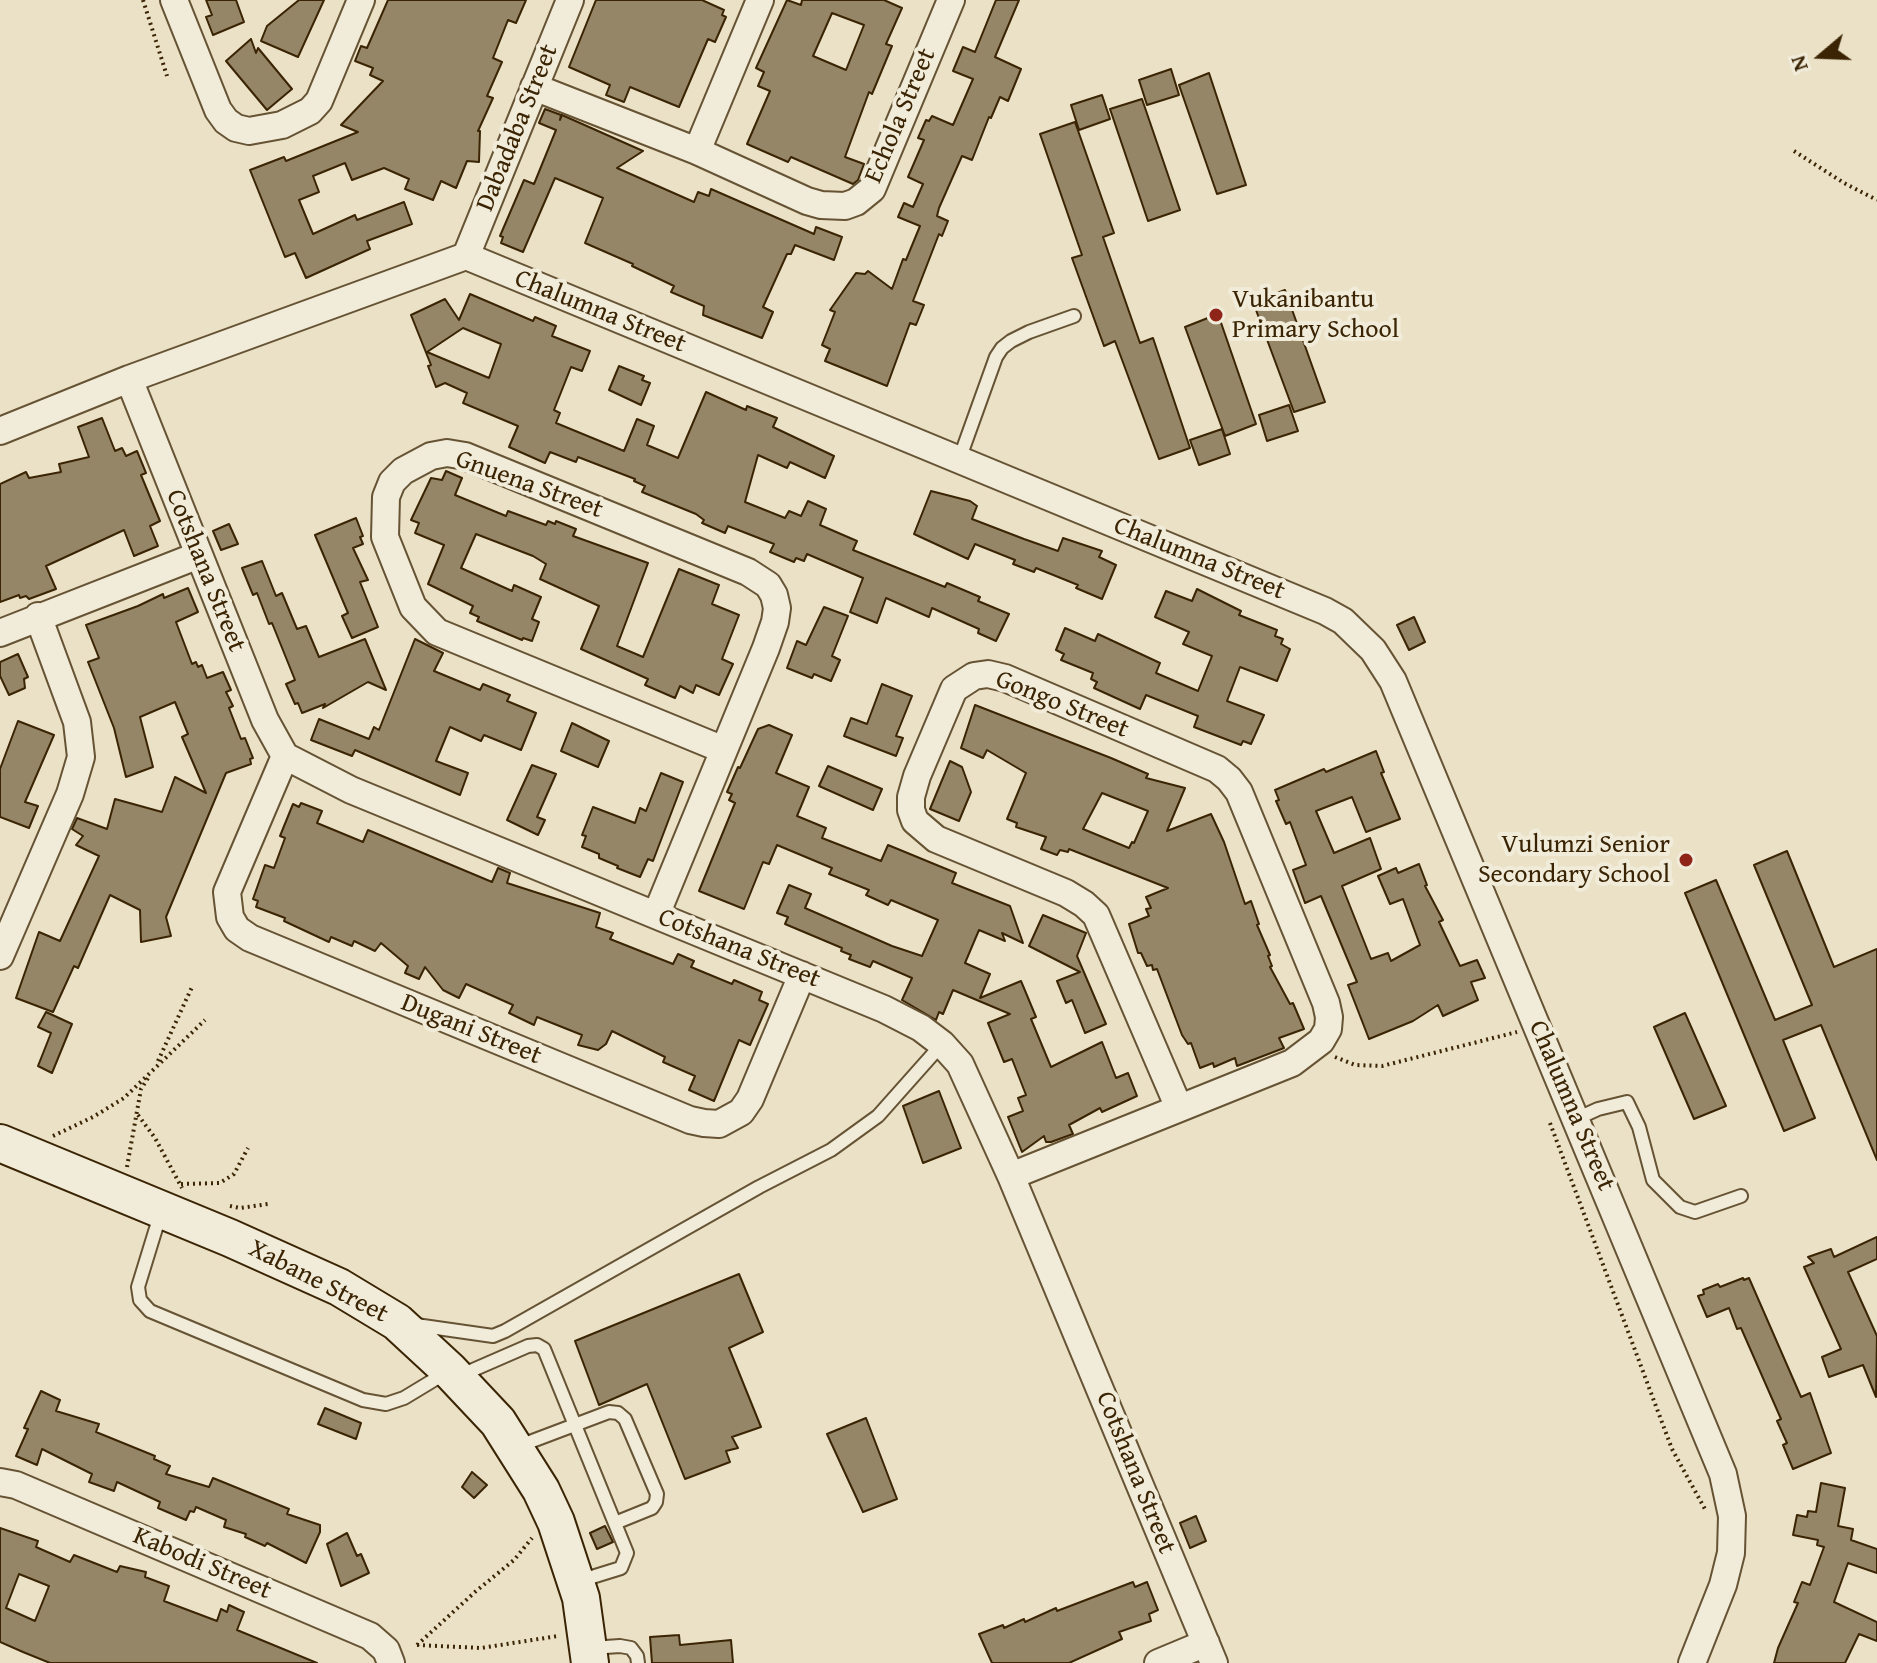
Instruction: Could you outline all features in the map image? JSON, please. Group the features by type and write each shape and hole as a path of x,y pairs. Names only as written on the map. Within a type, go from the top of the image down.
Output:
{"street":[{"path":"174,0 218,110 236,128 249,131 282,125 310,111 319,101 361,0"},
{"name":"Dabadaba Street","path":"466,256 570,0"},
{"path":"697,151 760,0"},
{"name":"Echola Street","path":"534,87 697,151 821,205 845,206 856,202 872,189 951,0"},
{"path":"0,431 129,379 466,256"},
{"name":"Chalumna Street","path":"466,256 1325,611 1343,621 1373,650 1393,681 1716,1455 1729,1498 1733,1534 1728,1568 1692,1663"},
{"name":"Cotshana Street","path":"129,379 265,720 285,756 351,790 884,1009 921,1028 942,1044 960,1064 1011,1176 1210,1653"},
{"name":"Gnuena Street","path":"656,915 724,750 775,622 777,608 768,585 748,572 465,456 447,453 431,456 403,471 392,482 386,497 385,537 413,607 437,632 724,750"},
{"path":"0,633 199,555"},
{"path":"0,956 70,794 81,757 77,722 38,616"},
{"name":"Gongo Street","path":"1179,1108 1096,915 1066,893 936,839 915,821 911,797 917,776 954,689 965,680 988,674 1005,678 1217,769 1229,779 1239,792 1326,1003 1328,1029 1315,1046"},
{"name":"Dugani Street","path":"285,756 227,892 230,917 237,929 250,938 690,1120 704,1123 719,1124 732,1119 750,1099 802,975"},
{"path":"1011,1176 1292,1063 1315,1046"},
{"name":"Xabane Street","path":"9,1147 121,1193 171,1197 205,1207 397,1322 453,1374 498,1422 516,1447 552,1513 576,1582 589,1648"},
{"name":"Kabodi Street","path":"0,1482 16,1485 370,1636 386,1650 391,1663"},
{"path":"1158,1663 1210,1653"}],"lane":[{"path":"959,460 996,357 1011,341 1074,316"},
{"path":"397,1322 478,1335 493,1336 505,1331 759,1187 831,1150 878,1116 942,1044"},
{"path":"1572,1109 1598,1109 1627,1102 1639,1127 1653,1180 1680,1207 1695,1212 1741,1196"},
{"path":"171,1197 138,1287 140,1300 150,1311 363,1400 386,1404 453,1374 528,1346 537,1345 544,1349 627,1553 621,1568 576,1582"},
{"path":"516,1447 609,1412 618,1413 625,1419 657,1494 652,1508 615,1523"},
{"path":"589,1648 631,1648 638,1663"}],"path":[{"path":"143,0 167,76"},
{"path":"1794,151 1877,200"},
{"path":"121,1193 141,1089 155,1067 192,987"},
{"path":"9,1147 93,1117 124,1098 205,1020"},
{"path":"1315,1046 1355,1065 1382,1066 1538,1027"},
{"path":"1572,1109 1552,1106 1549,1120 1551,1130 1672,1449 1709,1515"},
{"path":"138,1115 155,1138 171,1197"},
{"path":"171,1197 220,1183 234,1174 248,1148"},
{"path":"171,1197 205,1207 240,1208 268,1204"},
{"path":"171,1197 205,1207"},
{"path":"552,1513 514,1560 417,1645 589,1648"}],"building":[{"path":"206,0 236,0 244,22 213,35 206,17 212,15"},
{"path":"299,0 324,0 298,57 261,41 267,26"},
{"path":"388,0 526,0 516,23 508,20 493,58 502,62 487,96 493,98 478,131 479,162 467,161 456,188 441,181 433,200 405,189 409,179 384,168 352,180 345,163 313,176 319,192 299,200 313,234 355,215 357,220 404,202 412,224 367,241 370,249 306,278 295,253 285,257 250,170 284,157 286,161 358,132 341,125 383,81 370,75 373,68 355,61 361,46 367,48"},
{"path":"596,0 702,0 724,10 722,15 726,17 715,42 708,39 679,107 630,87 624,102 606,95 610,85 569,67"},
{"path":"787,0 801,5 802,0 884,0 902,8 886,44 892,46 872,94 869,92 845,157 864,164 858,180 853,184 791,157 788,162 747,144 770,91 758,86 764,72 756,68","holes":["832,13 864,25 846,70 813,56"]},
{"path":"996,0 1019,0 995,57 1021,69 1008,101 1000,97 989,117 972,160 962,156 939,208 937,216 948,221 942,236 939,234 913,301 924,305 916,325 910,323 887,386 825,361 830,349 822,345 835,312 830,310 856,273 865,274 868,271 892,289 920,226 898,217 904,203 913,207 923,184 908,177 924,140 918,138 926,120 929,121 932,116 953,125 973,79 953,71 963,47 975,52"},
{"path":"251,39 256,53 258,48 292,89 267,110 226,61"},
{"path":"1171,69 1179,95 1147,105 1139,80"},
{"path":"1209,73 1246,185 1217,194 1179,85"},
{"path":"1102,95 1110,119 1079,130 1071,105"},
{"path":"1142,99 1180,210 1148,221 1110,109"},
{"path":"545,109 561,115 560,120 562,115 643,151 617,168 694,202 698,192 709,196 711,189 814,234 816,227 842,237 834,260 795,245 791,254 787,254 763,307 773,312 762,338 703,315 704,306 671,292 674,286 585,243 603,198 555,178 523,252 501,243 503,237 500,236 524,180 534,184 556,130 539,123"},
{"path":"1075,122 1114,233 1103,237 1140,343 1153,338 1190,448 1159,459 1115,341 1104,346 1072,258 1082,255 1040,134"},
{"path":"1285,290 1325,402 1294,412 1253,302"},
{"path":"470,294 533,321 535,317 556,326 552,336 590,351 582,371 571,367 554,410 560,413 556,423 624,451 637,419 654,426 647,445 678,458 706,392 746,410 747,406 777,418 773,427 834,456 825,478 790,462 787,468 758,455 745,502 785,518 789,511 801,516 808,501 826,509 820,525 857,541 853,550 945,587 947,583 1009,614 996,641 978,633 979,629 932,608 929,617 886,598 877,623 850,612 863,578 807,554 804,561 796,558 794,562 770,552 774,544 728,526 725,533 702,523 704,520 696,514 642,492 645,486 635,479 578,457 576,462 550,452 545,463 509,447 518,426 463,403 467,393 445,383 436,387 428,366 431,365 411,315 445,299 459,320","holes":["463,328 501,344 489,378 427,352"]},
{"path":"1218,314 1256,424 1225,436 1185,327"},
{"path":"619,366 644,376 642,380 650,383 641,405 609,390"},
{"path":"1289,405 1298,431 1267,441 1259,415"},
{"path":"102,418 115,451 122,448 126,456 137,451 146,473 141,475 160,521 150,526 158,546 134,556 124,530 46,566 56,589 29,599 26,596 20,598 19,595 0,602 0,484 26,472 29,478 61,472 59,464 89,457 78,427"},
{"path":"1222,429 1230,454 1199,465 1190,440"},
{"path":"446,471 462,478 455,495 506,516 508,511 546,525 548,521 555,524 556,521 576,529 573,536 648,563 617,646 643,657 679,569 719,585 712,604 739,615 722,659 733,664 719,695 696,685 693,693 680,686 675,698 645,685 648,679 581,649 599,606 540,579 546,564 533,556 476,534 461,568 512,591 514,585 541,597 532,619 539,622 532,641 522,640 477,621 479,617 470,613 473,606 428,584 444,545 415,533 419,523 411,520 431,478 442,480"},
{"path":"931,491 970,501 977,506 972,519 1058,551 1063,538 1102,551 1099,557 1116,565 1102,599 1076,588 1078,585 1036,568 1034,572 1013,564 1015,560 975,544 968,559 914,534"},
{"path":"356,518 363,544 353,548 368,580 360,582 378,627 352,638 342,616 348,613 315,535"},
{"path":"229,524 238,544 221,550 213,531"},
{"path":"262,561 276,596 282,593 297,629 306,626 319,657 365,639 386,690 368,682 323,708 325,704 302,713 286,684 295,680 272,623 269,624 257,593 253,595 242,568"},
{"path":"188,588 198,612 176,622 192,664 202,665 207,678 223,672 231,690 226,692 233,706 229,708 241,739 245,738 253,758 250,759 251,764 226,773 166,917 171,936 141,942 140,910 110,895 78,968 74,966 53,1012 16,998 39,932 60,941 99,856 76,845 83,836 72,829 77,818 107,829 115,799 162,812 175,777 206,793 182,737 188,734 175,702 140,717 153,767 126,777 114,728 88,662 99,658 86,625 163,594 164,598"},
{"path":"1197,589 1241,611 1239,615 1277,630 1275,636 1283,639 1281,644 1290,649 1277,681 1240,667 1227,701 1264,715 1251,744 1243,741 1241,745 1194,727 1198,716 1146,695 1140,709 1094,688 1097,682 1091,679 1093,673 1061,660 1064,654 1056,650 1065,628 1095,641 1098,634 1160,663 1156,673 1198,691 1212,656 1183,644 1189,632 1155,617 1166,591 1192,601"},
{"path":"824,607 848,616 832,656 840,660 831,681 814,674 812,678 787,668 797,641 806,645"},
{"path":"1414,617 1425,642 1409,650 1397,625"},
{"path":"415,639 443,653 434,671 480,690 483,684 510,695 507,701 536,713 521,750 484,735 481,741 450,727 436,761 468,773 460,795 355,750 352,756 311,740 319,719 369,739 374,727 379,730"},
{"path":"18,654 28,677 24,679 25,688 9,695 0,676 0,662"},
{"path":"882,684 912,696 896,736 903,738 896,756 844,736 851,718 867,724"},
{"path":"975,705 1111,758 1148,774 1146,778 1185,788 1167,831 1211,814 1245,904 1251,901 1270,955 1270,967 1290,1004 1293,1003 1304,1029 1279,1038 1284,1048 1237,1066 1235,1058 1214,1067 1213,1063 1200,1068 1191,1043 1188,1044 1182,1035 1157,969 1147,966 1141,953 1138,953 1129,924 1149,916 1146,909 1151,908 1146,897 1168,888 1069,849 1068,852 1060,850 1057,855 1041,849 1046,837 1016,827 1017,823 1007,819 1026,773 987,750 983,758 961,748","holes":["1102,793 1148,811 1129,848 1083,829"]},
{"path":"18,721 54,735 25,802 38,806 29,828 0,817 0,769"},
{"path":"572,723 609,741 598,767 561,751"},
{"path":"769,725 792,735 776,773 809,787 797,816 826,828 822,838 881,861 888,845 956,873 952,883 1010,906 1023,943 1002,933 1005,941 979,930 965,963 990,974 980,998 1021,981 1036,1017 1031,1019 1051,1067 1102,1042 1116,1078 1128,1073 1137,1096 1102,1112 1100,1108 1069,1125 1073,1134 1051,1142 1046,1142 1044,1136 1022,1152 1008,1117 1023,1111 1018,1098 1026,1095 1012,1059 1004,1062 988,1023 1010,1014 953,990 943,1014 939,1012 936,1020 902,1000 912,978 873,961 870,967 849,959 851,955 841,951 842,948 785,924 788,917 777,913 789,885 811,894 805,908 922,956 938,920 891,900 888,905 866,895 869,890 829,874 832,868 777,845 769,864 763,862 744,909 699,891 735,803 729,800 732,794 727,792 758,729"},
{"path":"1376,751 1384,772 1381,773 1400,819 1366,832 1352,797 1316,811 1334,853 1370,838 1381,869 1342,886 1371,959 1388,953 1391,961 1420,945 1403,899 1390,904 1378,876 1396,868 1398,873 1419,864 1425,886 1443,920 1439,922 1460,966 1477,960 1485,978 1471,982 1478,1000 1443,1016 1438,1005 1413,1021 1369,1039 1348,985 1357,982 1321,896 1305,903 1293,870 1306,865 1290,822 1286,824 1276,801 1279,800 1275,790"},
{"path":"950,761 962,767 971,792 959,821 930,809"},
{"path":"532,765 556,774 537,817 545,820 538,835 507,820"},
{"path":"828,766 882,789 873,810 819,786"},
{"path":"661,773 683,782 653,861 648,859 640,877 617,868 599,858 599,854 582,847 586,836 582,835 593,807 635,823 640,808 646,811"},
{"path":"301,803 322,811 317,823 363,842 368,830 492,882 498,868 510,873 507,883 600,913 596,927 613,933 610,939 673,964 678,954 694,961 691,967 732,984 734,980 762,992 759,1000 768,1004 750,1045 739,1040 714,1101 689,1090 695,1076 663,1062 665,1057 612,1031 606,1044 598,1050 578,1045 582,1035 537,1017 534,1025 509,1013 513,1005 466,984 459,998 443,990 425,967 419,979 405,973 408,966 381,943 375,951 354,941 352,946 331,937 329,942 284,921 285,918 256,907 258,901 253,899 265,865 274,868 285,838 280,836 293,804 299,807"},
{"path":"1787,851 1834,967 1877,949 1877,1160 1821,1025 1783,1040 1815,1118 1784,1131 1685,893 1716,880 1775,1020 1812,1005 1754,865"},
{"path":"1043,915 1086,933 1077,956 1106,1024 1085,1033 1072,1000 1066,1003 1057,981 1080,972 1029,946"},
{"path":"46,1012 72,1024 52,1073 38,1066 51,1033 38,1027"},
{"path":"1685,1013 1726,1106 1694,1119 1654,1027"},
{"path":"939,1091 961,1148 923,1163 903,1106"},
{"path":"1877,1237 1877,1259 1848,1272 1877,1336 1876,1397 1863,1365 1829,1377 1822,1357 1841,1349 1804,1267 1814,1263 1808,1257 1831,1249 1834,1257"},
{"path":"739,1274 763,1332 729,1348 761,1427 732,1437 738,1448 726,1451 730,1462 685,1479 647,1384 599,1405 575,1341"},
{"path":"1749,1278 1801,1397 1810,1393 1831,1453 1793,1469 1783,1445 1787,1443 1777,1421 1781,1419 1741,1328 1737,1329 1729,1308 1707,1317 1698,1296 1704,1294 1703,1290 1718,1284 1720,1287"},
{"path":"41,1391 60,1400 56,1411 99,1424 96,1432 155,1456 154,1459 170,1466 166,1474 209,1487 213,1478 289,1509 287,1514 320,1525 320,1532 306,1563 267,1543 265,1546 245,1537 246,1534 224,1527 226,1520 196,1507 186,1520 158,1508 160,1502 117,1482 114,1491 89,1482 92,1474 42,1449 37,1465 16,1456 28,1429 24,1428"},
{"path":"325,1408 361,1423 356,1439 318,1424"},
{"path":"866,1418 897,1499 863,1512 827,1434"},
{"path":"472,1472 487,1485 474,1498 462,1487"},
{"path":"1821,1483 1845,1488 1838,1526 1853,1529 1851,1540 1877,1549 1877,1573 1848,1563 1834,1602 1877,1622 1877,1641 1859,1634 1845,1663 1774,1663 1798,1603 1794,1602 1802,1582 1810,1585 1824,1547 1817,1545 1818,1540 1793,1535 1797,1515 1807,1517 1808,1511 1816,1512"},
{"path":"1196,1516 1206,1541 1190,1548 1180,1523"},
{"path":"605,1526 613,1542 597,1549 590,1533"},
{"path":"0,1528 38,1541 36,1547 70,1562 74,1555 117,1572 120,1566 146,1572 145,1577 169,1586 164,1601 217,1621 221,1609 227,1612 229,1605 244,1612 237,1630 317,1663 50,1663 0,1642","holes":["19,1574 49,1586 35,1621 6,1608"]},
{"path":"347,1533 369,1573 341,1586 327,1544"},
{"path":"1133,1582 1135,1587 1147,1582 1158,1610 1149,1614 1151,1621 1119,1632 1122,1639 1069,1663 992,1663 979,1634 1024,1619 1025,1622"},
{"path":"679,1635 680,1645 731,1640 733,1663 652,1663 650,1637"}],"place":[{"name":"Vukanibantu Primary School","path":"1216,315"},
{"name":"Vulumzi Senior Secondary School","path":"1686,860"}]}
